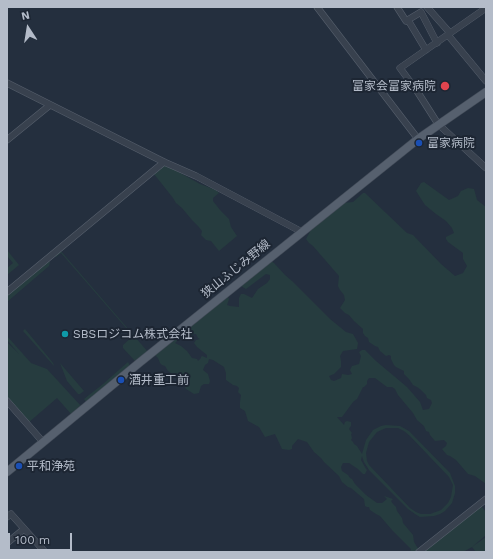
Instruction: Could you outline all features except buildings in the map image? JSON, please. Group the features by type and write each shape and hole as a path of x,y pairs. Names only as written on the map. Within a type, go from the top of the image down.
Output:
{"main road":[{"name":"狭山ふじみ野線","path":"7,472 139,362 418,139 486,92"}],"street":[{"path":"317,7 418,139"},
{"path":"397,7 406,21 408,20 426,50"},
{"path":"408,20 427,7 486,81"},
{"path":"486,8 400,68 438,124 486,168"},
{"path":"421,12 437,43"},
{"path":"7,83 164,162 196,176 302,232"},
{"path":"7,140 50,105"},
{"path":"7,292 164,162"},
{"path":"7,401 43,442"},
{"path":"419,552 486,499"},
{"path":"7,517 11,514 45,552"},
{"path":"7,543 24,528"}],"green space":[{"path":"164,164 200,184 216,190 219,193 213,198 213,201 229,219 231,227 237,236 219,251 211,241 206,240 201,235 202,231 176,203 154,174"},
{"path":"424,182 449,200 458,196 461,191 468,188 474,189 477,200 486,207 486,484 475,476 468,474 456,460 447,455 442,449 447,443 444,440 435,441 429,432 426,431 424,426 417,420 395,389 392,387 387,387 375,378 369,378 367,384 363,387 357,399 342,417 337,417 344,425 347,421 351,422 349,429 352,433 351,440 362,454 366,440 373,430 386,425 400,426 409,431 450,473 455,486 455,493 452,503 440,514 420,517 408,509 369,470 362,456 361,460 367,470 365,474 349,463 343,463 341,467 342,471 352,479 366,495 377,503 382,503 387,499 384,496 393,499 391,501 402,518 403,523 413,535 414,542 420,552 410,552 411,549 380,516 370,510 369,507 365,506 364,499 342,482 339,476 314,452 307,442 298,439 292,446 292,449 282,449 275,434 265,437 259,427 248,421 245,411 240,408 241,395 238,392 239,388 226,380 224,367 209,359 203,370 208,374 210,381 209,384 204,384 201,386 199,393 194,394 186,389 165,366 160,363 155,355 178,333 177,341 175,343 187,351 192,358 197,359 198,361 202,356 207,358 207,355 194,343 196,340 200,339 196,334 190,337 185,333 186,330 227,295 229,299 227,305 230,306 239,307 239,298 241,294 252,298 258,289 267,283 270,279 270,275 266,274 246,289 241,286 241,284 271,261 330,319 346,332 353,334 358,343 357,349 343,351 340,356 341,367 334,374 329,376 331,380 334,381 341,378 342,374 352,374 350,370 352,366 359,364 361,356 359,352 365,350 407,387 420,402 423,410 429,409 432,403 431,400 427,398 421,390 413,385 404,374 404,371 394,365 391,356 386,356 378,347 369,342 368,338 363,333 363,329 340,308 345,300 344,295 338,286 339,276 306,239 313,226 343,203 353,202 365,193 407,233 413,235 455,276 463,273 467,266 463,259 463,253 446,239 446,237 454,233 452,228 446,221 425,205 416,191 421,183","holes":["386,428 398,428 410,436 449,477 453,485 451,497 448,503 441,510 430,514 421,514 416,512 410,508 369,465 366,453 369,442 377,432"]},
{"path":"7,250 19,265 7,275 7,268 13,263 7,256"},
{"path":"60,250 148,352 135,361 123,348 123,345 133,336 61,253 56,257 54,256"},
{"path":"48,259 50,262 49,266 7,302 7,295"},
{"path":"25,329 53,363 54,366 23,331"},
{"path":"7,336 31,363 47,369 81,407 72,415 57,398 28,423 7,399 7,344 8,343 19,354 7,340"},
{"path":"128,362 130,366 87,403 84,399"},
{"path":"60,363 84,391 80,394 78,394 67,381"},
{"path":"481,506 486,512 486,535 472,547 463,552 421,552"},
{"path":"486,537 486,552 476,552 472,547"}],"place":[{"name":"富家会富家病院","path":"445,86"},
{"name":"富家病院","path":"419,143"},
{"name":"SBSロジコム株式会社","path":"65,334"},
{"name":"酒井重工前","path":"121,380"},
{"name":"平和浄苑","path":"19,466"}]}
